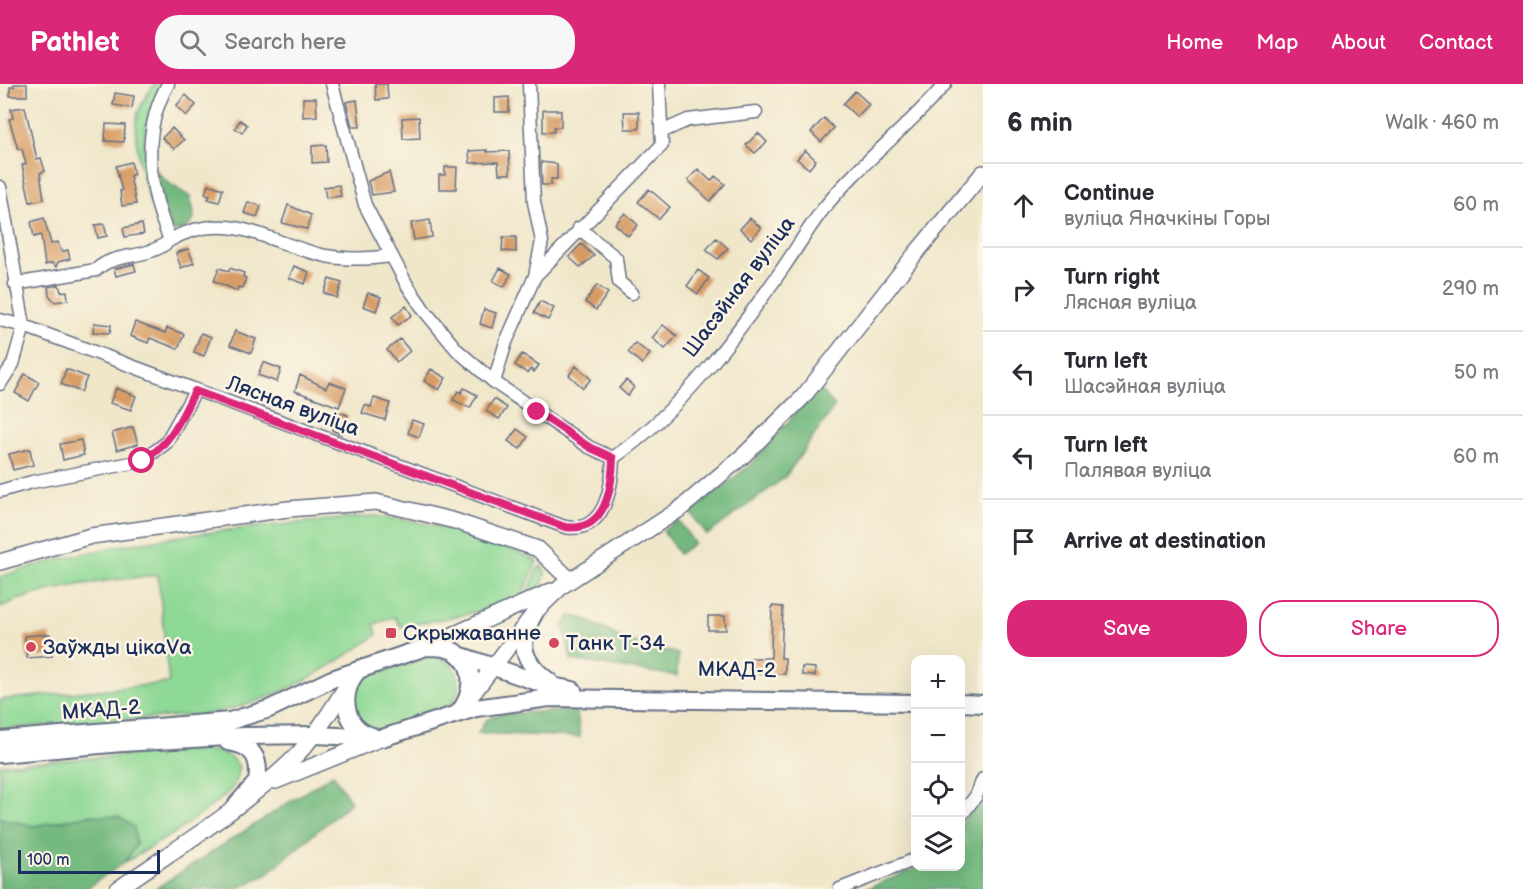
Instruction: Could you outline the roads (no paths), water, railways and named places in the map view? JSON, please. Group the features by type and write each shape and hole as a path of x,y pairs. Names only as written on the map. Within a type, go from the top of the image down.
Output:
{"highway":[{"path":"535,612 524,634 527,659 536,672 558,688"},
{"path":"201,732 269,709 426,647"},
{"name":"МКАД-2","path":"426,647 439,647 558,688 911,695"},
{"path":"459,655 470,676 463,707"},
{"path":"356,674 346,694 347,710 367,734 382,738"},
{"path":"965,695 983,696"},
{"path":"0,754 201,732 382,738 463,707 549,698 911,703"},
{"path":"965,704 983,704"},
{"path":"201,732 238,743 253,751 258,763 257,782 237,804"},
{"name":"МКАД-2","path":"0,740 201,732"}],"main road":[{"path":"426,647 566,583 680,509 744,455 803,397 916,253 983,173"},
{"path":"0,561 91,536 288,509 376,502 454,521 538,549 549,558 566,583"},
{"path":"547,593 554,579 549,558"},
{"path":"463,707 535,612 566,583"},
{"path":"118,889 257,790 289,763 315,735 356,674"},
{"path":"257,790 382,738"}],"street":[{"path":"168,84 154,112 149,145 158,204 170,240"},
{"path":"332,84 365,205 407,285 440,332 471,364 494,382 589,447 613,458"},
{"path":"494,382 506,342 535,276 542,241 534,202 529,84"},
{"path":"535,276 579,228 662,145 658,84"},
{"name":"Шасэйная вуліца","path":"613,458 656,423 687,391 746,318 806,233 850,178 927,105 945,84"},
{"path":"661,132 688,120 756,112"},
{"path":"0,187 24,326 13,364 0,384"},
{"path":"15,284 96,270 103,263 158,251 182,233 217,224 332,257 357,259 392,256"},
{"path":"579,228 615,258 620,282 632,293"},
{"name":"Лясная вуліца","path":"0,320 24,326 565,527 578,528 590,524 606,502 610,489 613,458"},
{"path":"0,491 32,482 142,461 160,449 171,436 195,391"},
{"path":"965,810 976,796 983,779"},
{"path":"840,889 911,861"}],"place":[{"name":"Скрыжаванне","path":"391,633"},
{"name":"Танк Т-34","path":"554,643"},
{"name":"Заўжды цікаVа","path":"31,647"}]}
